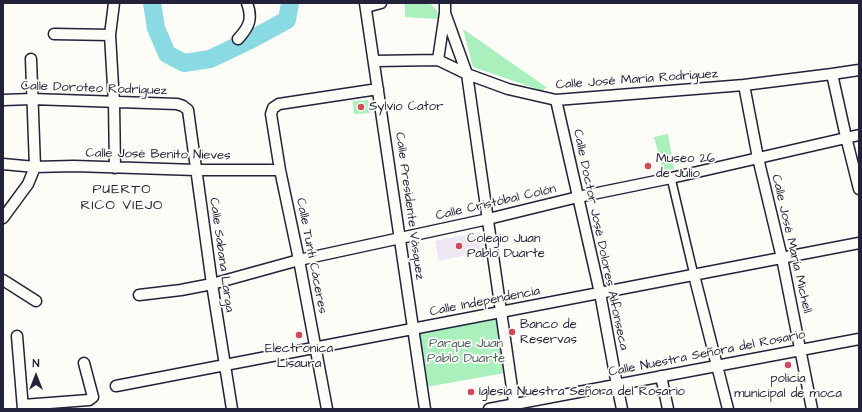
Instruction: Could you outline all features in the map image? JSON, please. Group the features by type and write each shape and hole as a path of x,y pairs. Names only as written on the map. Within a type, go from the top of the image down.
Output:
{"street":[{"path":"114,3 110,34 114,103 115,168"},
{"path":"238,39 246,30 249,21 250,11 247,3"},
{"path":"366,5 381,3"},
{"name":"Calle Presidente Vásquez","path":"366,5 425,409"},
{"path":"438,60 445,8"},
{"path":"445,8 467,74 515,407"},
{"path":"54,34 110,34"},
{"path":"3,218 28,184 35,167 31,59"},
{"name":"Calle José María Rodríguez","path":"374,61 438,60 467,74 508,89 556,100 744,85 859,70"},
{"path":"832,74 859,189"},
{"name":"Calle José María Michell","path":"744,85 758,158 782,258 812,409"},
{"name":"Calle Tunti Cáceres","path":"327,409 299,260 280,170 271,114 273,108 279,104 378,89"},
{"name":"Calle Doroteo Rodríguez","path":"3,100 32,99 177,104 183,106"},
{"name":"Calle Doctor José Dolores Alfonseca","path":"556,100 600,292 622,409"},
{"name":"Calle Sabana Larga","path":"183,106 188,110 212,284 232,409"},
{"name":"Calle Cristóbal Colón","path":"139,295 181,290 212,284 299,260 859,135"},
{"name":"Calle José Benito Nieves","path":"3,164 35,167 74,166 196,170 280,170"},
{"path":"670,178 728,409"},
{"name":"Calle Independencia","path":"116,386 859,243"},
{"path":"3,280 36,301"},
{"path":"17,336 23,407 92,399 93,397 84,364"},
{"name":"Calle Nuestra Señora del Rosario","path":"489,409 515,407 661,376 859,339"},
{"path":"661,376 668,409"}],"shaded area":[{"name":"Colegio Juan Pablo Duarte","path":"480,232 484,251 439,261 435,241"}],"green space":[{"path":"405,3 429,3 440,15 440,19 405,17"},
{"path":"463,29 546,87 543,91 473,67"},
{"name":"Sylvio Cator","path":"368,100 370,113 354,114 353,101"},
{"path":"668,134 674,169 663,172 654,137"},
{"name":"Parque Juan Pablo Duarte","path":"496,317 505,373 426,387 417,332"}],"waterway":[{"path":"152,3 156,28 167,54 184,63 210,59 287,20 290,3"}],"place":[{"name":"Sylvio Cator","path":"361,107"},
{"name":"Museo 26 de Julio","path":"648,166"},
{"name":"Colegio Juan Pablo Duarte","path":"459,246"},
{"name":"Banco de Reservas","path":"512,332"},
{"name":"Electronica Lisaura","path":"299,335"},
{"name":"policía municipal de moca","path":"788,365"},
{"name":"Iglesia Nuestra Señora del Rosario","path":"471,392"}],"district":[{"name":"PUERTO RICO VIEJO","path":"122,198"}]}
